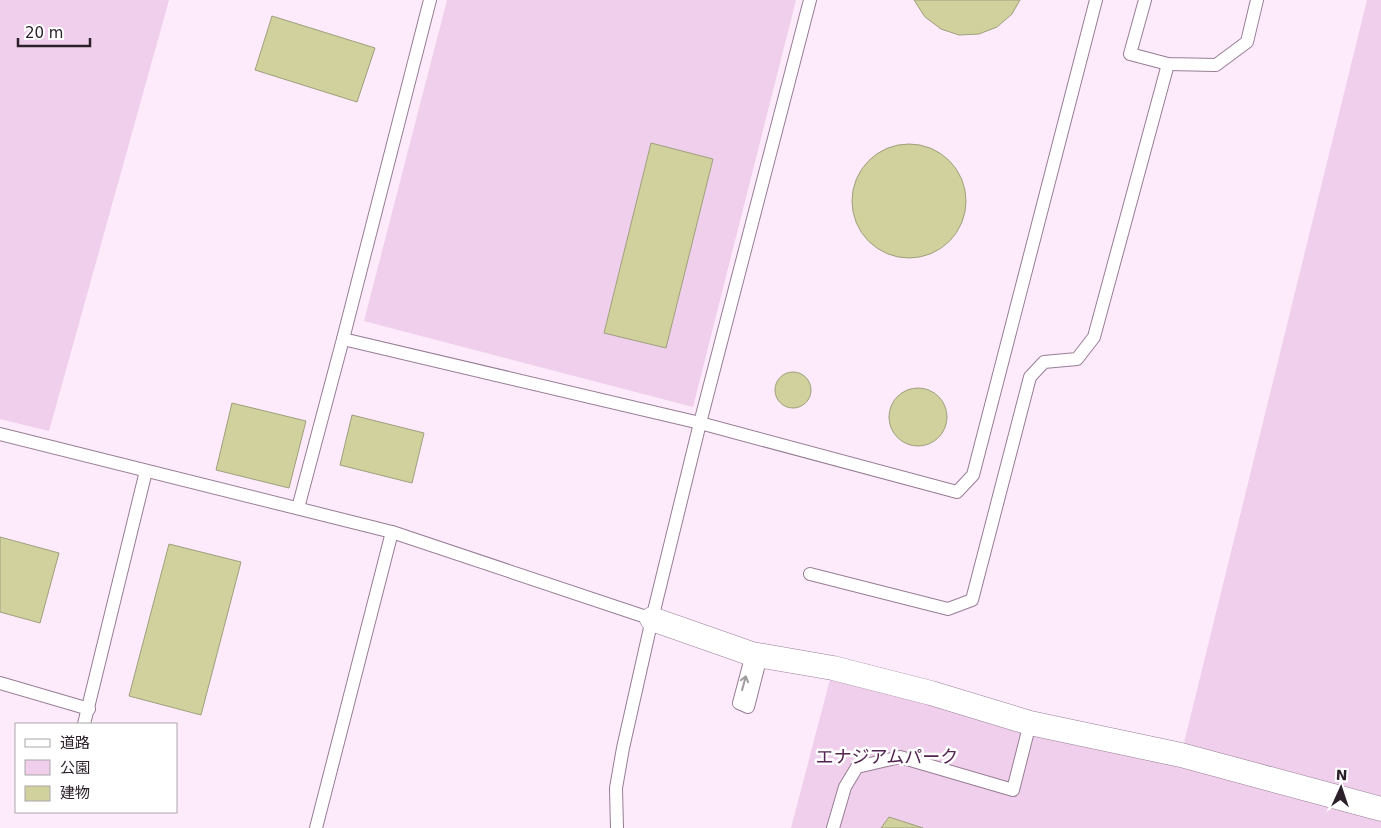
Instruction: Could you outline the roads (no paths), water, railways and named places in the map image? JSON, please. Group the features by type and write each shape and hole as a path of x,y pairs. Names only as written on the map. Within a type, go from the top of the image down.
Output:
{"street":[{"path":"652,618 757,655 833,668 931,692 1030,723 1181,755 1381,810"}],"lane":[{"path":"298,508 430,0"},
{"path":"617,828 616,788 652,618 700,423 810,0"},
{"path":"343,339 700,423 957,492 973,475 1096,0"},
{"path":"1145,0 1130,54 1168,64 1216,65 1247,42 1257,0"},
{"path":"810,574 948,609 972,600 1030,377 1044,362 1077,359 1094,337 1168,64"},
{"path":"0,434 392,532 652,618"},
{"path":"84,723 146,471"},
{"path":"316,828 392,532"},
{"path":"0,684 89,708"},
{"path":"833,828 845,787 857,767 900,757 1013,790 1030,723"}],"park label":[{"name":"エナジアムパーク","path":"887,756"}]}
